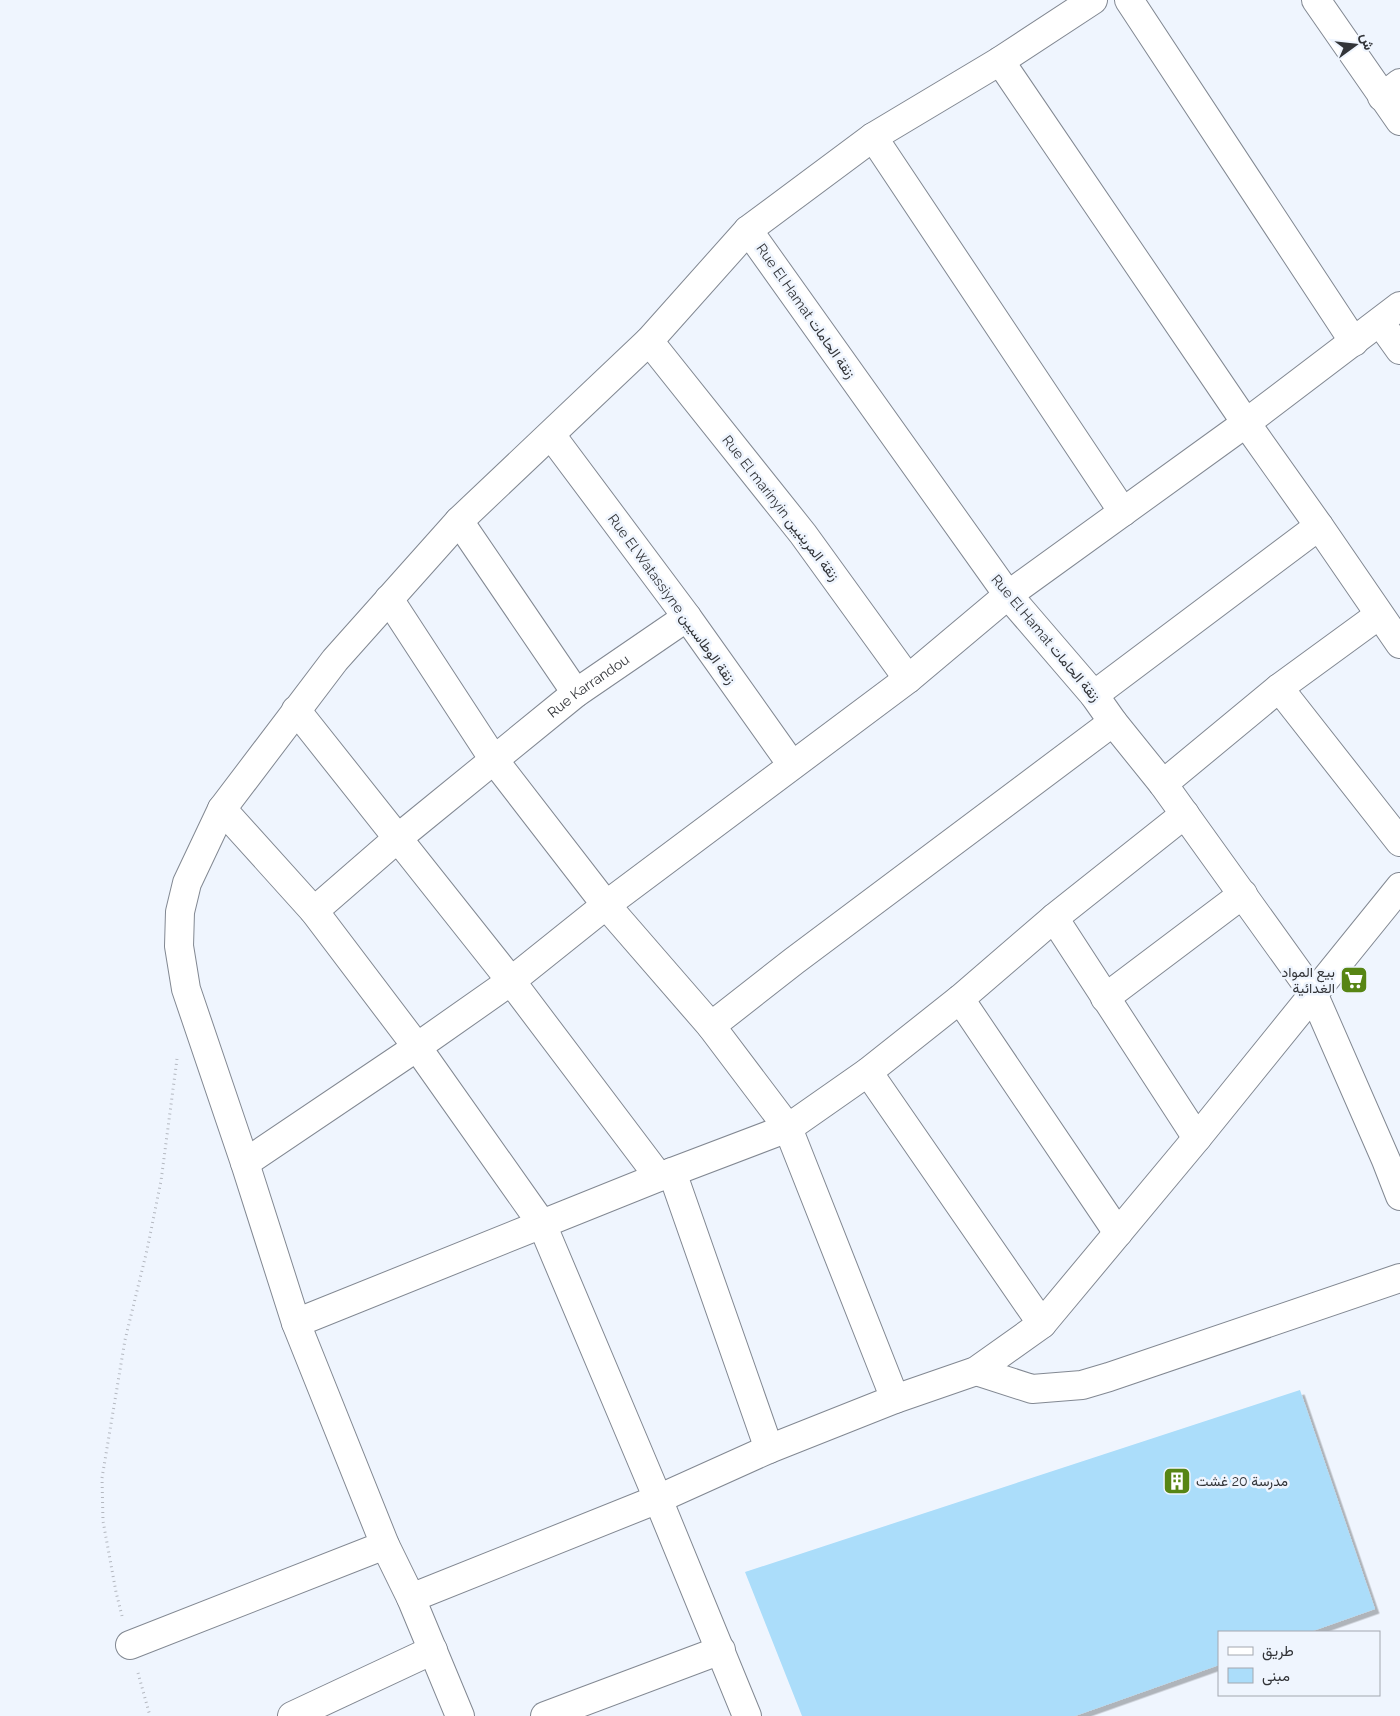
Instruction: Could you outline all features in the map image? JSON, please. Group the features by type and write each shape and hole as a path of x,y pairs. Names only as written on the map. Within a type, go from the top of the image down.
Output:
{"street":[{"path":"460,1716 411,1598 385,1545 296,1323 245,1163 186,989 179,946 180,912 187,883 222,809 335,660 459,522 649,341 748,230 873,137 1000,62 1093,0"},
{"path":"1128,0 1354,342"},
{"path":"1316,0 1391,90 1400,121"},
{"path":"1000,62 1246,423 1400,644"},
{"path":"873,137 1123,512"},
{"name":"Rue El Hamat زنقة الحامات","path":"748,230 1008,595 1094,695 1113,722 1163,784 1313,993 1393,1158 1400,1196"},
{"path":"245,1163 418,1047 511,981 606,905 908,679 1008,595 1246,423 1390,314 1400,350"},
{"name":"Rue El marinyin زنقة المرينيين","path":"649,341 803,534 908,679"},
{"name":"Rue El Watassiyne زنقة الوطاسيين","path":"551,435 687,617 792,764"},
{"path":"459,522 576,693"},
{"path":"1094,695 1319,526"},
{"path":"389,599 494,760 606,905 710,1026 788,1128 895,1399"},
{"path":"1163,784 1279,688 1379,615"},
{"name":"Rue Karrandou","path":"314,911 398,838 576,693 687,617"},
{"path":"1279,688 1400,842"},
{"path":"296,710 665,1175 769,1449"},
{"path":"710,1026 1113,722"},
{"path":"222,809 314,911 418,1047 542,1224 747,1716"},
{"path":"296,1323 665,1175 788,1128 868,1072 960,999 1054,918 1185,814"},
{"path":"411,1598 658,1499 769,1449 895,1399 976,1371 1042,1324 1197,1138 1400,888"},
{"path":"1105,998 1243,894"},
{"path":"1054,918 1197,1138"},
{"path":"960,999 1118,1233"},
{"path":"868,1072 1042,1324"},
{"path":"976,1371 1032,1389 1082,1385 1400,1278"},
{"path":"130,1645 385,1545"},
{"path":"292,1716 433,1650"},
{"path":"545,1716 721,1650"}],"path":[{"path":"150,1716 116,1592 103,1521 102,1478 125,1340 147,1250 161,1181 177,1056"}],"building":[{"name":"مدرسة 20 غشت","path":"1300,1390 1375,1609 1313,1631 1218,1631 1218,1665 1075,1716 802,1716 745,1572"}],"place":[{"name":"بيع المواد الغدائية","path":"1354,980"},
{"name":"مدرسة 20 غشت","path":"1177,1481"}]}
